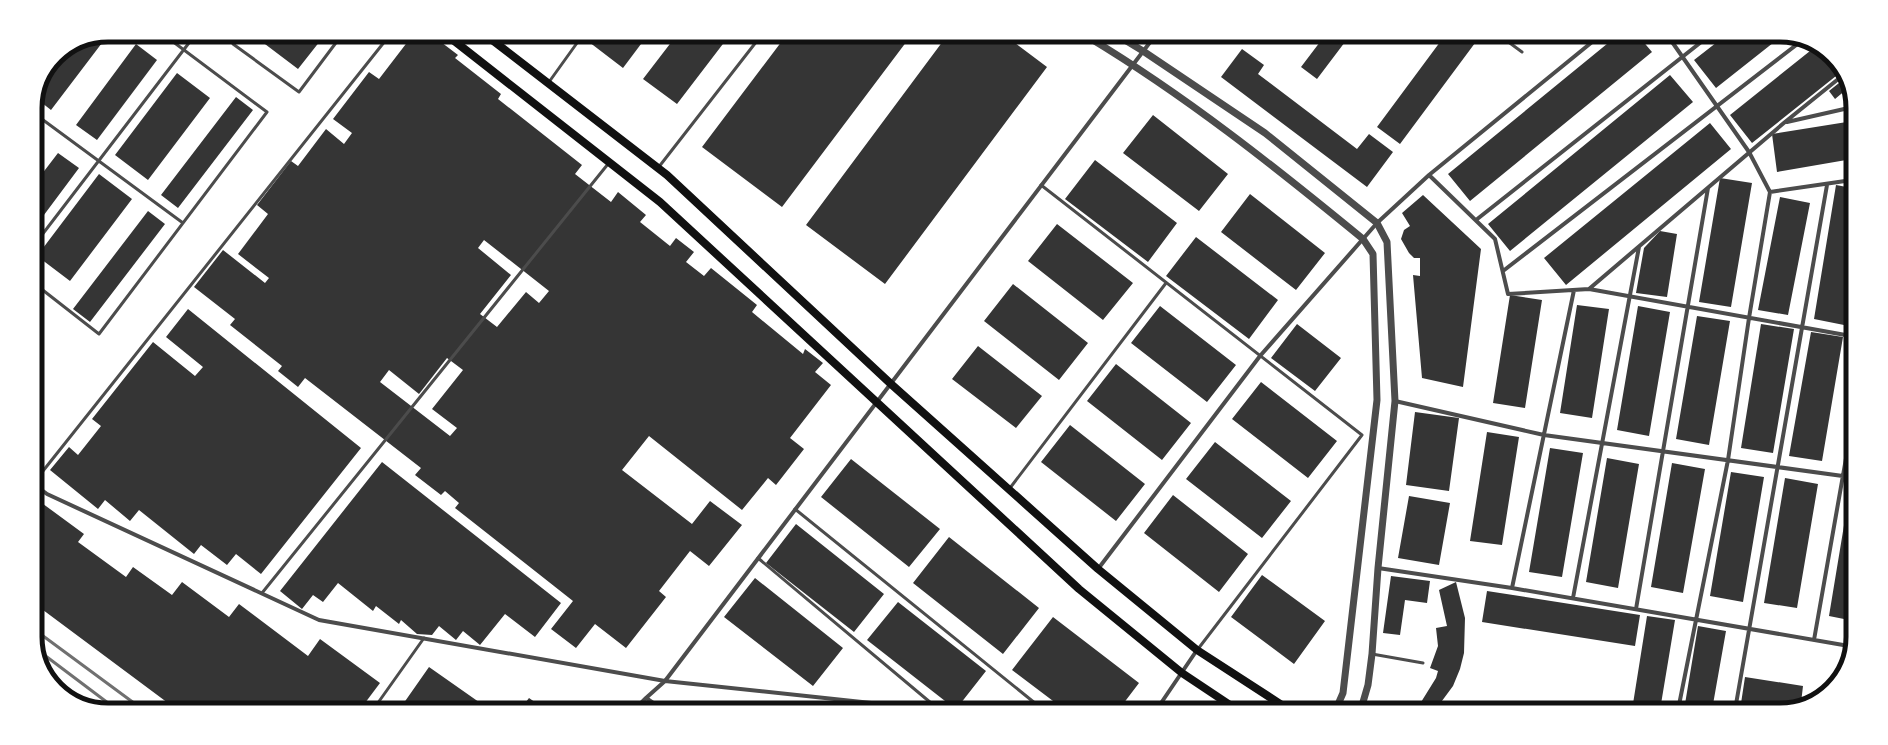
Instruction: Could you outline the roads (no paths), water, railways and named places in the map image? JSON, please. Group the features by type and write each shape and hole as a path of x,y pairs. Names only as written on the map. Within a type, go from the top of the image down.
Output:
{"main road":[{"path":"456,42 660,202 1080,589 1182,672 1227,703"},
{"path":"495,42 658,168 891,384 1098,569 1197,650 1279,703"}],"street":[{"path":"1096,42 1133,65 1254,150 1363,238 1373,254 1377,400 1343,693 1336,703"},
{"path":"1129,42 1265,133 1377,223 1387,242 1395,401 1378,568 1372,654 1368,685 1363,703"},
{"path":"641,703 665,681 1150,42"},
{"path":"1098,569 1260,356 1377,223 1429,175 1592,42"},
{"path":"1672,42 1750,152 1770,192 1749,318 1728,460 1679,703"},
{"path":"1476,220 1702,42"},
{"path":"1503,271 1797,44"},
{"path":"1589,289 1785,122 1839,79"},
{"path":"1785,122 1846,109"},
{"path":"1429,175 1495,239 1508,294 1589,289 1846,335"},
{"path":"1770,192 1846,181"},
{"path":"1737,703 1827,185"},
{"path":"1636,609 1708,188"},
{"path":"1573,598 1639,247"},
{"path":"1512,588 1574,290"},
{"path":"1395,401 1544,435 1846,476"},
{"path":"1814,640 1846,459"},
{"path":"42,490 47,494 319,620 665,681 871,703"},
{"path":"1378,568 1573,598 1845,645"},
{"path":"1160,703 1197,650"},
{"path":"646,698 653,703"}],"lane":[{"path":"42,289 99,334 267,112 173,42"},
{"path":"42,235 190,42"},
{"path":"235,42 233,44 299,92 336,42"},
{"path":"42,472 384,42"},
{"path":"548,83 578,42"},
{"path":"658,168 755,42"},
{"path":"1508,42 1522,52"},
{"path":"42,119 183,223"},
{"path":"262,593 610,162"},
{"path":"1041,185 1362,435 1197,650"},
{"path":"1009,489 1166,283"},
{"path":"795,509 1035,703"},
{"path":"758,558 931,703"},
{"path":"378,703 424,638"},
{"path":"1372,654 1424,663"}],"railway":[{"path":"42,635 134,703"},
{"path":"45,655 108,703"}]}
